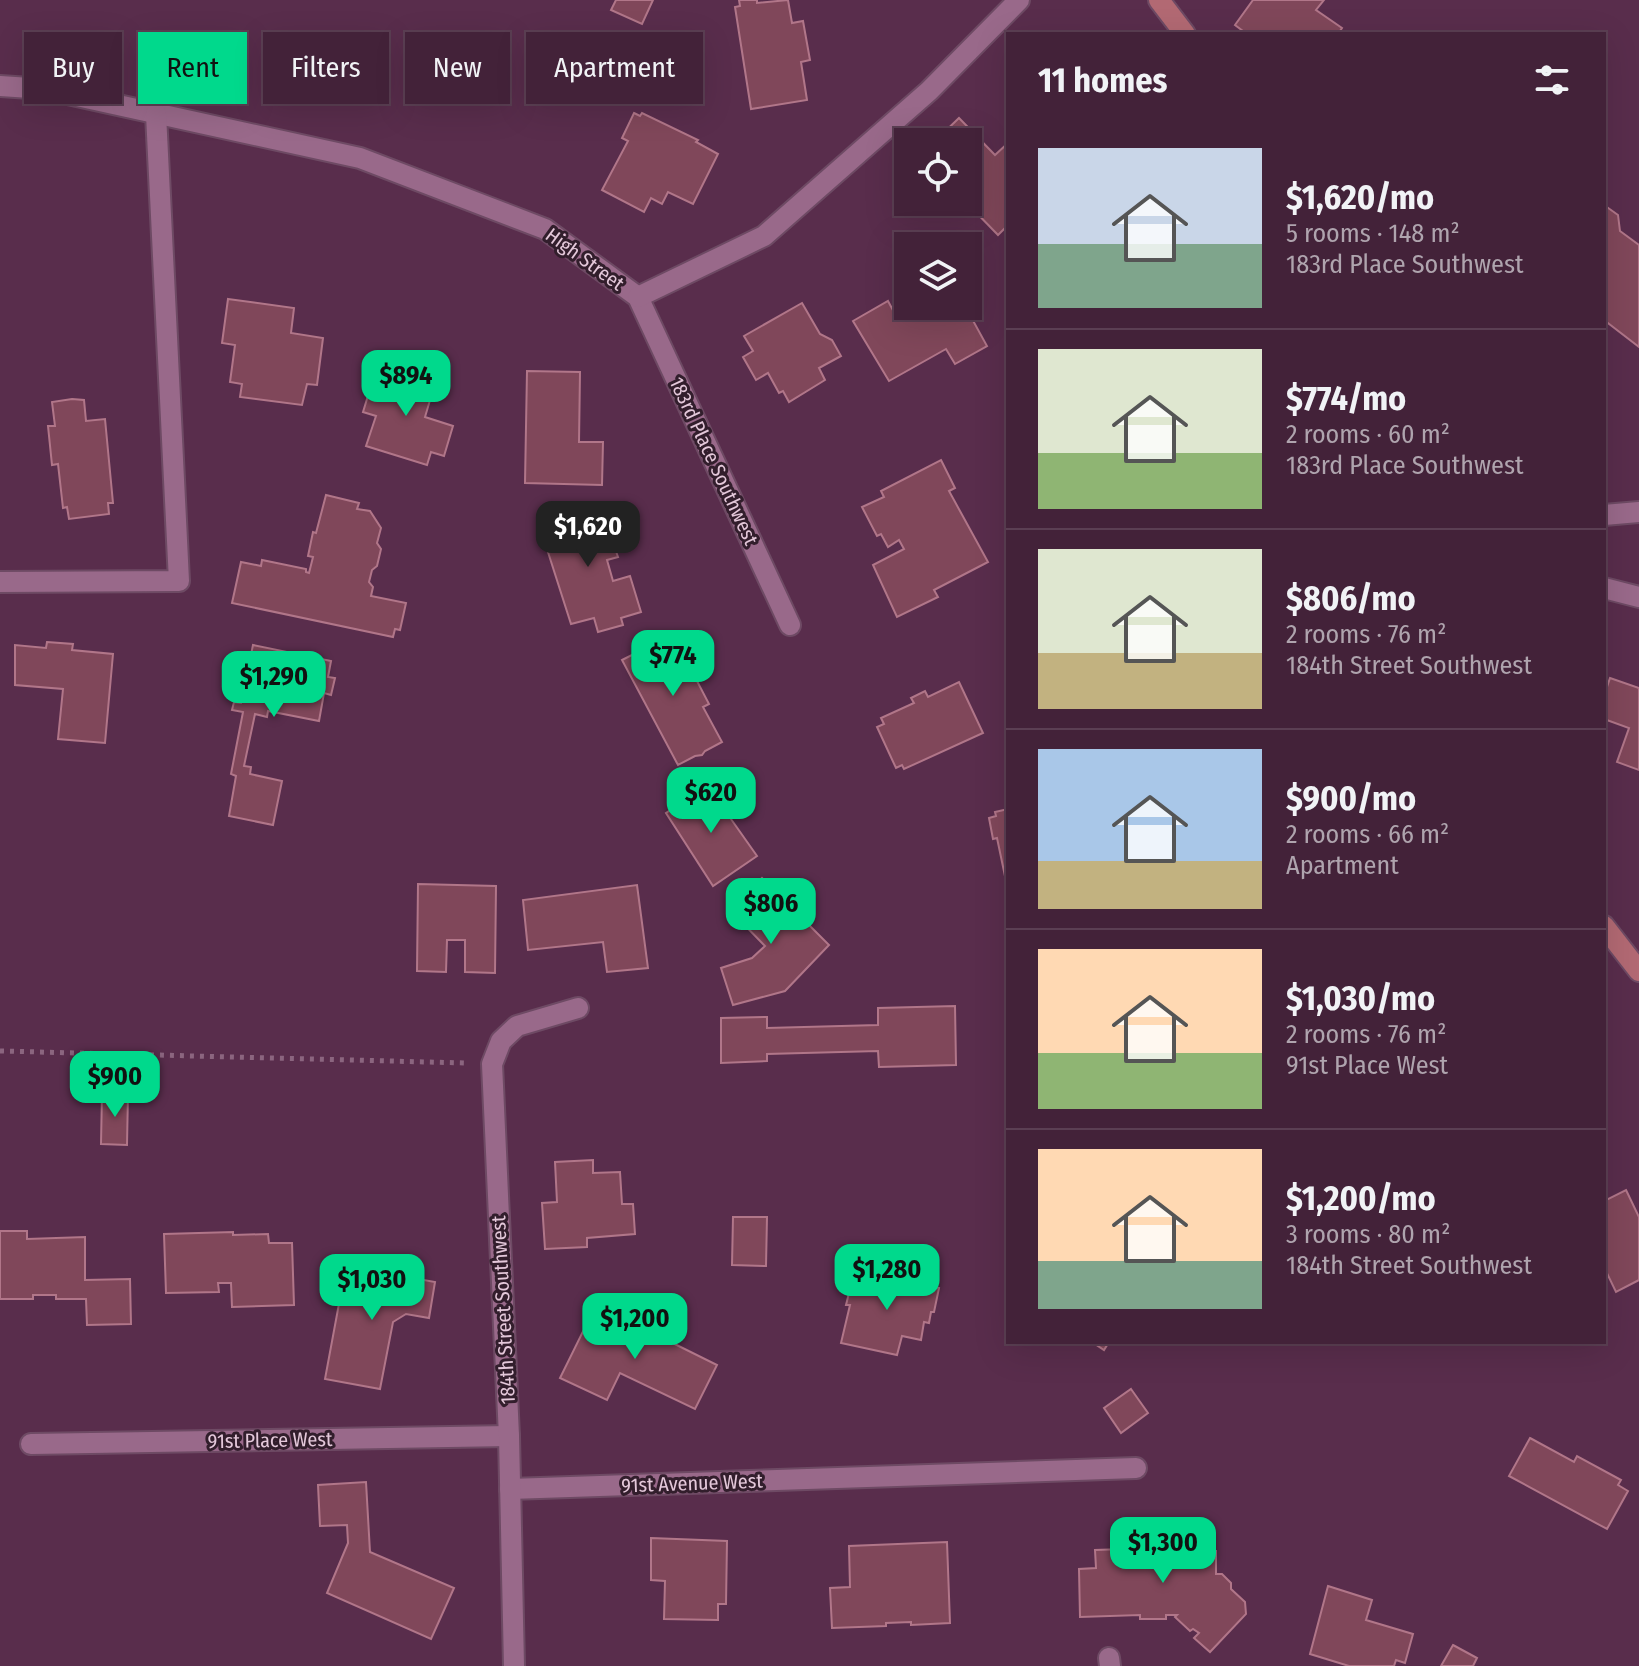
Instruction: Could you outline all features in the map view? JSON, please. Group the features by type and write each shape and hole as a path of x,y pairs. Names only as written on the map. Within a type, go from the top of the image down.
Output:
{"main road":[{"path":"1159,0 1183,32"},
{"path":"1606,929 1639,971"}],"street":[{"name":"High Street","path":"0,86 45,89 360,158 545,229 638,297 764,236 929,91 1019,0"},
{"path":"0,582 179,581 156,114"},
{"name":"183rd Place Southwest","path":"638,297 790,625"},
{"path":"1606,515 1639,512"},
{"path":"1606,589 1639,597"},
{"path":"492,1064 501,1041 517,1026 578,1008"},
{"name":"184th Street Southwest","path":"492,1064 509,1436 514,1666"},
{"name":"91st Place West","path":"31,1444 509,1436"},
{"name":"91st Avenue West","path":"510,1489 1136,1468"}],"path":[{"path":"0,1051 492,1064"}],"building":[{"path":"616,0 653,0 642,24 611,10"},
{"path":"739,0 757,0 757,3 788,0 792,23 803,21 810,60 801,62 807,100 751,109 735,7 740,6"},
{"path":"1253,0 1324,0 1316,10 1342,28 1339,32 1244,32 1235,25"},
{"path":"634,113 640,116 642,113 698,140 696,142 718,154 693,204 668,192 662,204 651,198 644,212 602,190 628,141 622,138"},
{"path":"959,118 969,128 949,128"},
{"path":"982,142 995,155 1006,145 1006,227 998,235 980,216 982,216"},
{"path":"1606,206 1618,215 1620,231 1639,245 1639,347 1606,322"},
{"path":"228,299 294,308 291,333 323,338 317,385 307,384 302,405 240,397 242,384 230,382 235,345 222,343"},
{"path":"888,301 894,320 973,320 987,346 955,364 946,349 889,381 853,321"},
{"path":"802,303 820,334 832,340 841,356 819,368 825,380 789,402 783,391 779,393 768,373 756,380 743,357 753,351 744,336"},
{"path":"391,367 436,380 425,417 453,426 444,456 431,452 427,465 366,446 376,416 363,412 371,386 384,390"},
{"path":"527,371 580,372 579,442 603,442 602,485 525,483"},
{"path":"84,400 86,421 105,419 113,503 108,503 109,514 69,519 67,507 63,508 58,464 52,465 48,426 55,426 52,402"},
{"path":"941,460 955,488 949,491 988,562 934,590 938,597 897,617 873,565 904,549 899,540 888,547 881,534 877,536 862,507 884,497 881,491"},
{"path":"326,495 359,503 357,509 370,511 381,528 377,543 381,549 369,582 373,587 371,596 406,603 400,630 395,629 393,637 232,603 241,562 261,566 262,560 306,569 309,573 313,557 308,556 313,532 316,533"},
{"path":"600,505 618,557 607,560 613,581 630,576 641,612 621,618 623,625 598,632 594,618 571,624 539,524"},
{"path":"672,633 709,704 703,707 722,742 678,765 622,660"},
{"path":"47,642 73,644 72,650 113,654 105,743 58,739 63,689 15,685 15,645 46,648"},
{"path":"253,645 331,661 328,677 335,678 331,695 324,693 319,721 268,711 267,717 255,714 244,766 251,767 250,774 282,781 273,825 229,816 236,776 231,774 243,712 232,710 234,702 241,703"},
{"path":"1610,678 1639,688 1639,770 1617,762 1629,728 1606,720 1606,690"},
{"path":"959,682 983,733 904,769 902,765 896,768 877,727 884,724 881,718 914,703 911,698 925,691 928,697"},
{"path":"707,785 757,856 713,886 666,813"},
{"path":"1006,809 1006,881 997,838 993,839 989,818 996,816 995,812"},
{"path":"762,878 829,945 785,991 733,1005 721,968 752,958 765,946 730,910"},
{"path":"418,884 496,886 495,973 465,972 465,940 447,940 446,972 417,971"},
{"path":"637,885 648,968 607,972 603,942 528,950 523,900"},
{"path":"955,1006 956,1065 879,1067 878,1051 767,1054 767,1061 721,1063 721,1018 767,1017 767,1028 878,1025 878,1008"},
{"path":"102,1093 128,1093 127,1145 101,1144"},
{"path":"593,1160 593,1173 620,1172 622,1204 633,1204 635,1234 587,1238 587,1247 545,1249 542,1203 557,1202 555,1162"},
{"path":"1626,1190 1639,1217 1639,1280 1616,1292 1606,1271 1606,1200"},
{"path":"733,1217 767,1217 766,1266 732,1265"},
{"path":"0,1231 27,1231 27,1239 85,1237 85,1280 130,1279 131,1324 87,1325 86,1299 33,1295 33,1299 0,1299"},
{"path":"233,1232 233,1235 268,1234 269,1243 292,1243 294,1305 232,1307 231,1283 218,1283 219,1292 166,1293 164,1234"},
{"path":"346,1266 435,1282 429,1318 406,1314 393,1322 380,1389 325,1379"},
{"path":"857,1270 939,1288 934,1312 931,1312 929,1323 924,1322 921,1340 902,1336 897,1355 841,1343 850,1305 846,1305 849,1293 852,1294"},
{"path":"596,1305 717,1365 695,1409 620,1373 607,1400 560,1378"},
{"path":"1131,1389 1148,1413 1121,1433 1104,1408"},
{"path":"1530,1438 1574,1462 1577,1456 1621,1480 1618,1485 1628,1491 1607,1529 1509,1476"},
{"path":"366,1482 370,1552 454,1588 431,1639 327,1593 348,1543 347,1525 320,1526 318,1485"},
{"path":"1182,1526 1182,1538 1199,1538 1199,1551 1216,1551 1216,1574 1222,1574 1231,1583 1231,1589 1245,1602 1246,1614 1210,1652 1194,1638 1199,1633 1193,1629 1190,1631 1175,1617 1177,1615 1166,1615 1166,1619 1140,1619 1140,1615 1080,1617 1079,1569 1096,1568 1095,1550 1125,1549 1125,1540 1146,1539 1145,1527"},
{"path":"651,1538 727,1541 726,1604 718,1604 718,1620 664,1619 665,1581 651,1580"},
{"path":"947,1542 950,1623 886,1623 886,1626 832,1628 830,1588 850,1587 849,1546"},
{"path":"1328,1586 1372,1600 1366,1620 1413,1634 1405,1663 1396,1660 1394,1666 1349,1666 1310,1654"},
{"path":"1453,1645 1477,1658 1473,1666 1441,1666"}]}
